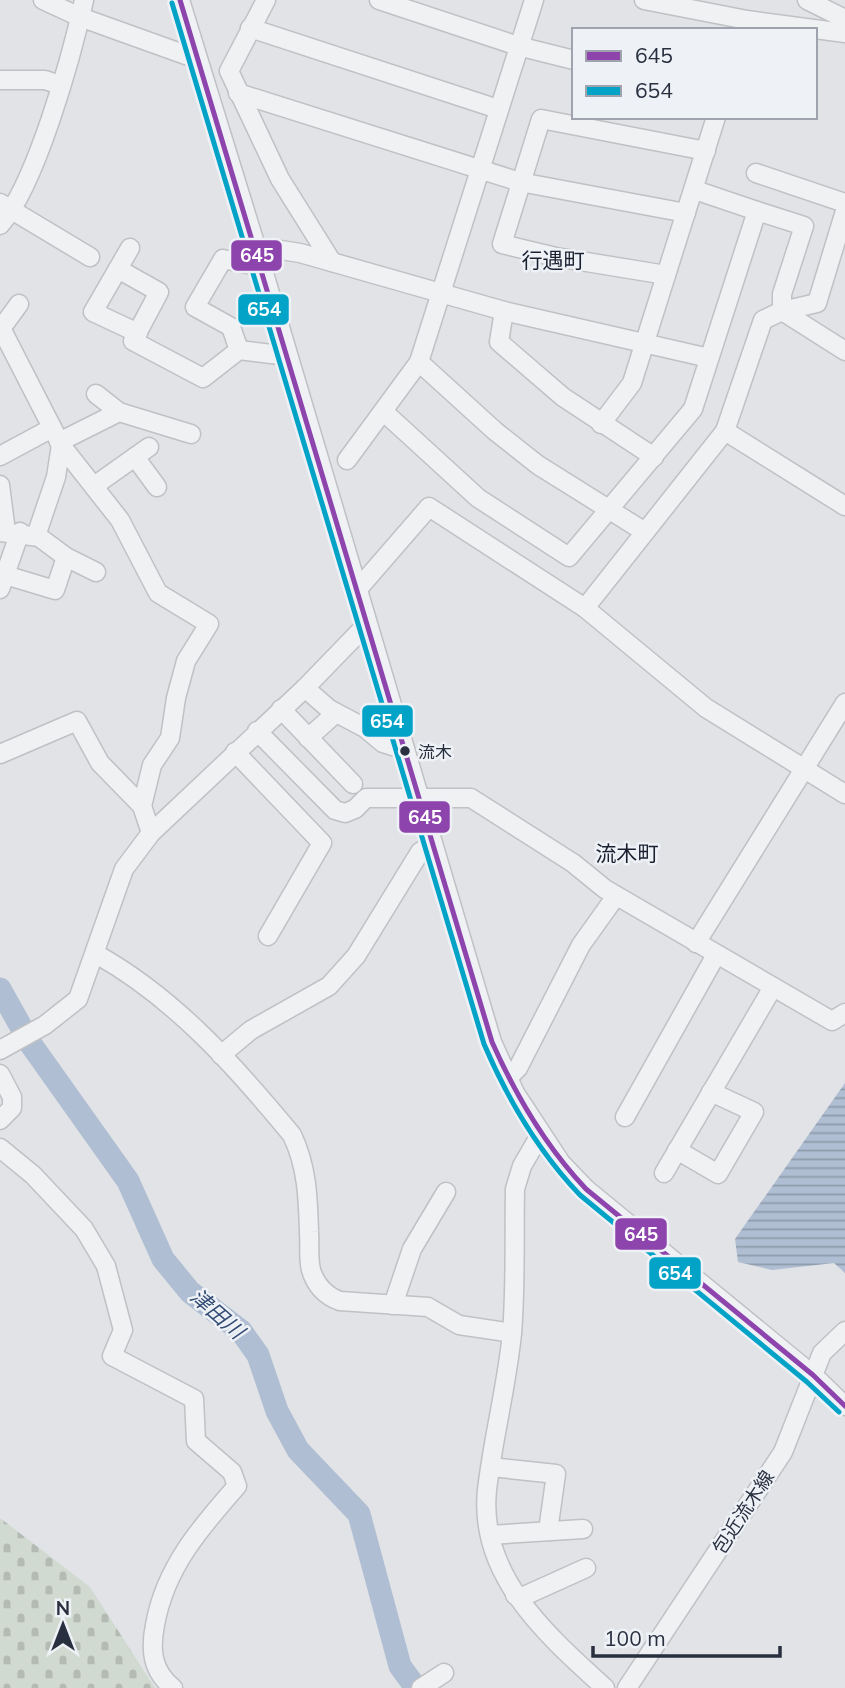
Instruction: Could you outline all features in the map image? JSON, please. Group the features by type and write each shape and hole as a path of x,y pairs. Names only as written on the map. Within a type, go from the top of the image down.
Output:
{"street":[{"path":"43,0 82,8 197,58"},
{"path":"180,0 492,1042 508,1078 540,1135 586,1189 813,1376 845,1406"},
{"path":"266,0 229,71 280,179 332,262"},
{"path":"379,0 518,46 572,60"},
{"path":"347,460 419,362 534,0"},
{"path":"807,0 845,19"},
{"path":"655,1 745,25 782,28"},
{"path":"82,8 60,85 26,183 4,213 90,257"},
{"path":"250,28 498,109"},
{"path":"817,31 845,33"},
{"path":"0,80 45,80 60,85"},
{"path":"238,93 520,182 686,213"},
{"path":"666,275 556,257 502,244 520,182 541,119 706,151"},
{"path":"601,424 632,383 715,119"},
{"path":"756,173 845,203"},
{"path":"695,190 804,226 782,294 782,311"},
{"path":"384,412 478,498 569,557 693,410 757,211"},
{"path":"585,608 725,431 762,320 782,311 817,303 845,211"},
{"path":"130,248 93,312 138,333"},
{"path":"239,349 231,327 195,307 223,259 260,260 281,250 504,312 644,341 709,358"},
{"path":"118,269 159,292 133,341 202,378 239,349 288,356"},
{"path":"19,304 0,328 57,438 120,520 158,593 209,624 186,661 176,698 170,738 152,765 142,806"},
{"path":"782,311 845,351"},
{"path":"504,312 499,342 601,424 654,457"},
{"path":"419,362 527,457 645,533"},
{"path":"96,394 118,412 191,434"},
{"path":"0,456 57,438 118,412"},
{"path":"725,431 845,506"},
{"path":"57,438 56,477 16,533 3,582 55,590 66,557"},
{"path":"94,486 142,452 157,487"},
{"path":"0,485 16,533 96,572"},
{"path":"357,590 429,507 585,608 706,708 845,794"},
{"path":"5,1047 45,1024 78,999 124,869 151,833 305,688 367,624"},
{"path":"305,688 336,713 366,728 383,743 405,750"},
{"path":"696,943 845,703"},
{"path":"281,709 353,784"},
{"path":"308,738 336,713"},
{"path":"0,754 78,721 100,763 142,806 151,833"},
{"path":"257,731 335,810 345,813 355,809 366,798 471,798 616,896 716,955 832,1021 845,1013"},
{"path":"235,752 322,843 268,936"},
{"path":"282,801 304,778"},
{"path":"221,1055 251,1030 330,986 356,956 420,852 433,844"},
{"path":"508,1078 518,1068 581,946 616,896"},
{"path":"96,954 152,988 221,1055 292,1135 302,1156 308,1198 311,1269 317,1284 328,1296 341,1301 428,1307 460,1325 512,1333"},
{"path":"626,1117 716,955"},
{"path":"664,1173 772,987"},
{"path":"0,1074 12,1097 12,1108 0,1120"},
{"path":"677,1150 718,1174 754,1112 711,1092"},
{"path":"540,1135 522,1166 515,1189 512,1333 486,1507 490,1535 515,1595 548,1636 605,1688"},
{"path":"0,1148 33,1175 83,1229 106,1266 123,1330 112,1356 194,1399 196,1441 232,1472 237,1486 196,1534 161,1594 152,1642 153,1659 164,1681 173,1688"},
{"path":"393,1305 412,1249 446,1192"},
{"name":"包近流木線","path":"627,1688 783,1452 822,1353 845,1331"},
{"path":"491,1467 556,1474 548,1531"},
{"path":"490,1535 583,1529"},
{"path":"515,1595 524,1596 586,1568"},
{"path":"421,1688 444,1673"}],"green space":[{"path":"0,1518 90,1587 155,1688 0,1688"}],"water":[{"path":"845,1083 845,1273 834,1263 772,1270 738,1262 735,1239"}],"waterway":[{"name":"津田川","path":"0,989 30,1043 128,1181 163,1259 190,1292 241,1331 258,1355 277,1411 298,1450 359,1514 400,1666 416,1688"}],"transit line":[{"name":"645","path":"180,0 492,1042 501,1062 521,1101 545,1138 586,1189 813,1375 845,1406"},
{"name":"654","path":"172,3 484,1044 493,1065 537,1143 580,1195 807,1382 839,1412"}],"place":[{"name":"流木","path":"405,751"}],"district":[{"name":"行遇町","path":"553,261"},
{"name":"流木町","path":"627,854"}]}
